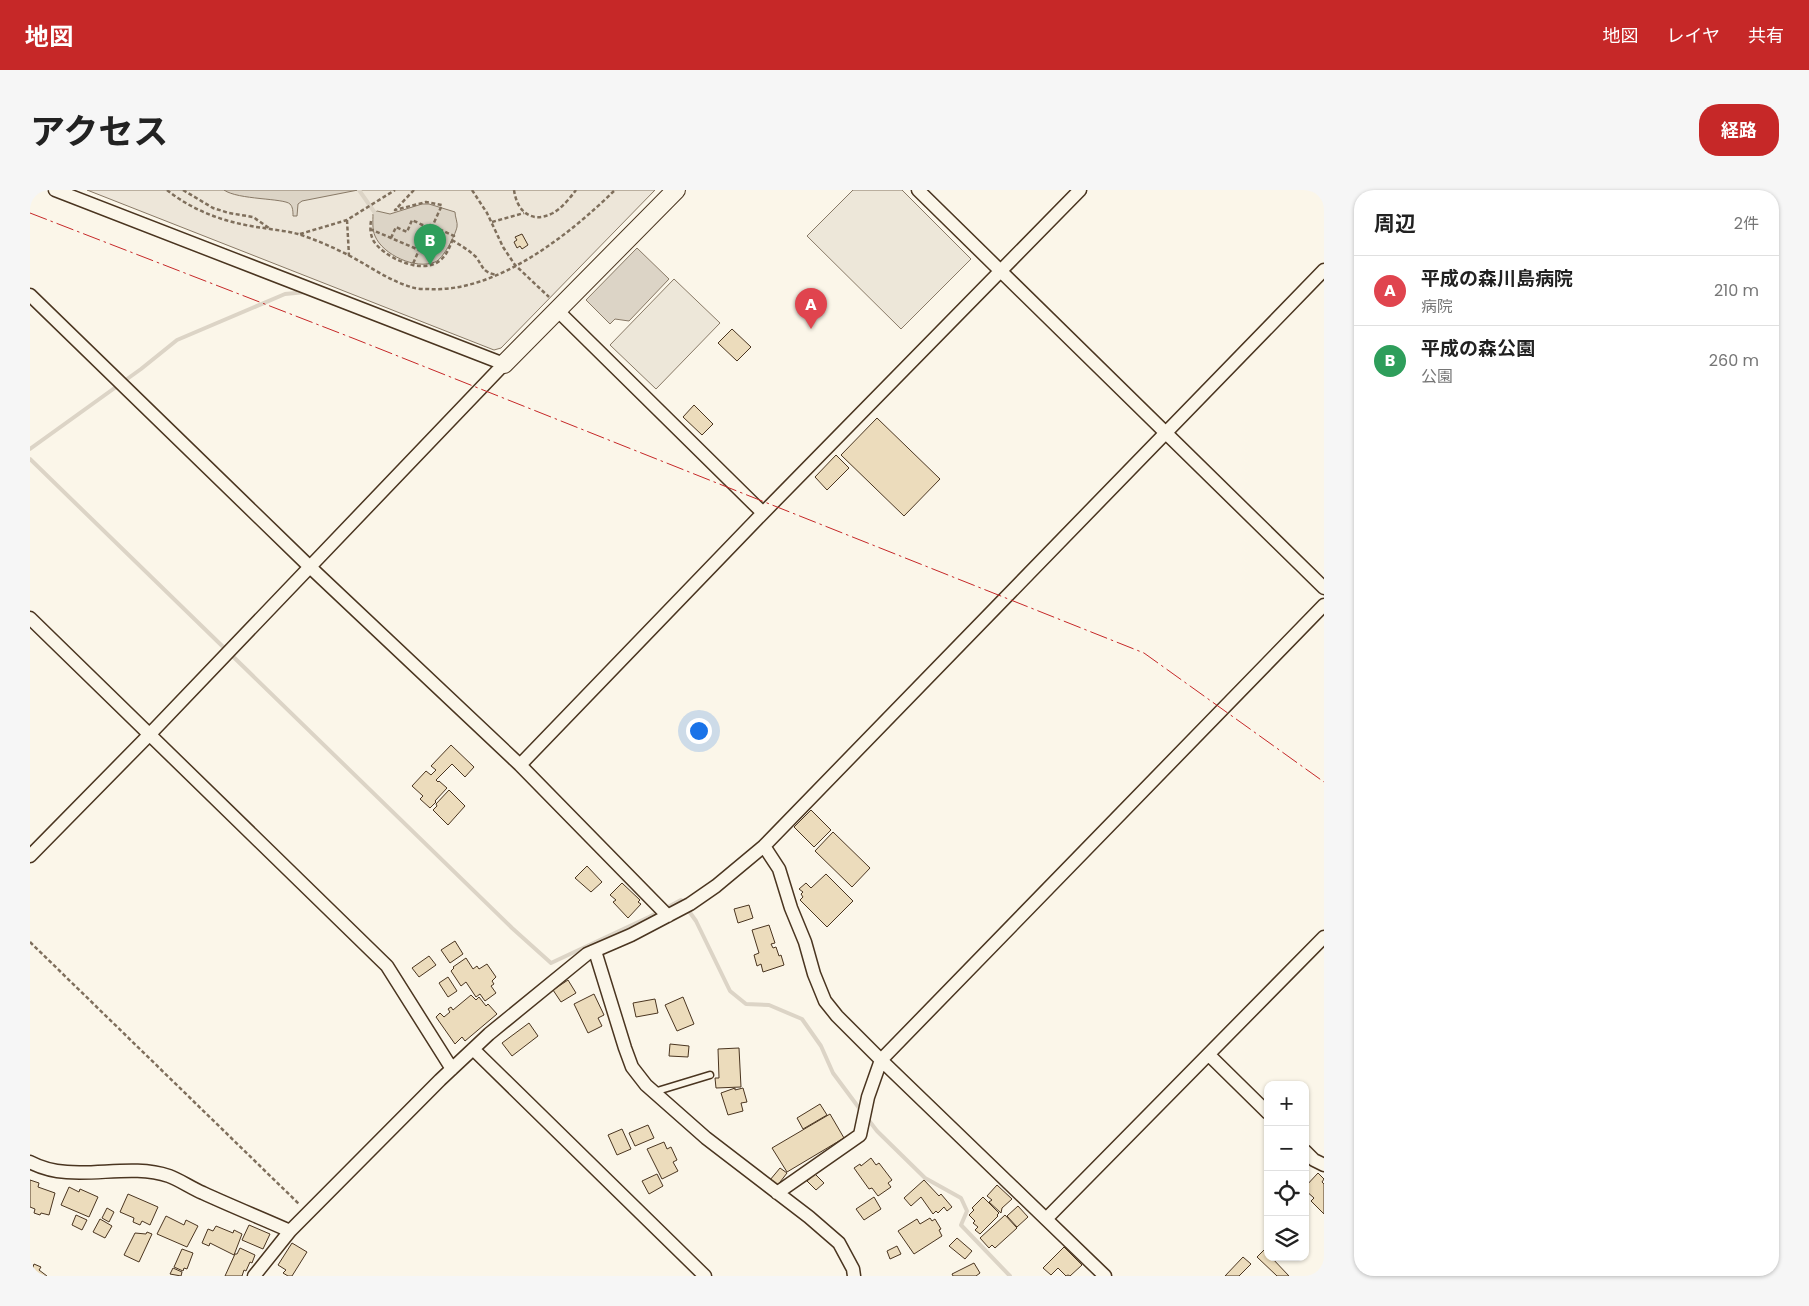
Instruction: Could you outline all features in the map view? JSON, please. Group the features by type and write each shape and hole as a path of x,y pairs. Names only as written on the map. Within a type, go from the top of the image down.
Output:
{"street":[{"path":"55,190 504,364"},
{"path":"30,856 504,364 555,305 676,190"},
{"path":"918,190 1324,588"},
{"path":"520,765 763,513 1080,190"},
{"path":"254,1276 290,1231 308,1212 473,1049 587,954 631,935 690,904 764,846 1324,270"},
{"path":"30,295 310,566 520,765 668,916"},
{"path":"555,305 763,513"},
{"path":"777,1194 805,1172 860,1135 868,1097 881,1060 1324,605"},
{"path":"30,618 387,966 452,1069"},
{"path":"764,846 780,869 791,908 825,1001 837,1016 881,1060 1105,1276"},
{"path":"1047,1218 1324,937"},
{"path":"595,951 632,1067 654,1092 706,1138 839,1243 853,1269 854,1276"},
{"path":"473,1049 705,1276"},
{"path":"1209,1055 1264,1109"},
{"path":"1309,1155 1324,1165"},
{"path":"30,1162 59,1171 98,1172 129,1169 169,1176 202,1193 290,1231"}],"lane":[{"path":"654,1092 710,1075"}],"path":[{"path":"167,190 181,202 206,213 236,223 298,234 349,256 385,277 412,288 438,290 463,287 497,275 541,251 572,229 615,190"},
{"path":"183,190 213,208 252,217 270,229"},
{"path":"298,234 347,220 396,190"},
{"path":"412,266 442,205 426,202 396,210 398,205 414,190"},
{"path":"472,190 515,265 555,305"},
{"path":"514,190 517,204 524,213"},
{"path":"492,222 524,213 537,217 553,213 576,190"},
{"path":"347,220 349,256"},
{"path":"391,238 396,227 407,232 412,220 453,238 476,258 481,268 488,273 497,275"},
{"path":"371,221 370,229 373,240 380,248 394,258 412,266 422,266 438,262 446,254 453,238"},
{"path":"370,229 419,250"},
{"path":"30,942 308,1212"}],"shaded area":[{"path":"87,190 655,190 501,348 494,350"},
{"path":"224,190 358,190 302,201 298,204 297,216 293,216 292,207 286,202 239,196"},
{"path":"853,190 902,190 971,259 901,329 807,236"},
{"path":"422,204 429,204 455,212 457,224 454,236 445,252 435,262 427,264 410,262 392,255 379,243 373,228 373,214 377,211 390,214"},
{"path":"637,248 669,279 629,321 615,319 610,324 586,300"},
{"path":"674,279 720,323 656,389 610,345"}],"building":[{"path":"522,234 528,245 522,249 520,246 517,248 514,242 517,240 515,237"},
{"path":"732,329 751,347 737,361 718,343"},
{"path":"694,405 713,424 702,435 683,417"},
{"path":"877,418 940,479 904,516 841,455"},
{"path":"836,455 849,468 827,490 815,477"},
{"path":"451,745 474,767 465,777 452,764 436,780 447,788 430,808 420,799 423,796 412,786 426,771 431,775 436,770 431,766"},
{"path":"449,790 465,806 448,825 433,810"},
{"path":"811,810 831,830 814,847 794,827"},
{"path":"833,832 870,868 852,887 815,851"},
{"path":"587,866 602,882 591,892 575,878"},
{"path":"826,874 853,901 827,927 800,900 803,897 801,894 803,892 799,889 806,883 811,888"},
{"path":"622,883 640,900 638,902 641,904 628,918 613,902 616,900 610,895"},
{"path":"749,905 753,918 738,923 734,909"},
{"path":"769,925 775,943 771,944 773,948 776,947 779,956 781,955 784,965 763,972 761,964 757,966 754,955 759,953 752,930"},
{"path":"455,941 463,954 450,963 441,950"},
{"path":"429,956 436,965 419,977 412,968"},
{"path":"466,958 473,969 477,966 479,969 487,964 496,977 492,981 494,984 491,986 496,993 485,1001 480,994 476,997 466,982 461,986 451,971 453,967"},
{"path":"448,977 457,991 448,997 439,983"},
{"path":"568,980 576,993 561,1002 553,990"},
{"path":"594,994 604,1015 598,1018 602,1026 588,1033 574,1004"},
{"path":"471,995 476,1000 479,997 486,1006 488,1004 497,1014 465,1041 462,1037 455,1044 436,1017 440,1013 444,1017 450,1012 448,1009 451,1007 453,1010"},
{"path":"683,997 694,1024 677,1031 665,1005"},
{"path":"655,999 658,1013 636,1017 633,1003"},
{"path":"529,1023 538,1036 512,1056 502,1043"},
{"path":"670,1044 689,1046 688,1057 669,1056"},
{"path":"739,1048 741,1087 716,1088 715,1078 719,1078 718,1049"},
{"path":"735,1088 735,1090 743,1088 747,1102 741,1103 743,1111 728,1115 721,1093"},
{"path":"820,1104 827,1115 803,1129 797,1118"},
{"path":"830,1114 844,1138 787,1172 772,1148"},
{"path":"648,1125 654,1138 635,1146 629,1133"},
{"path":"622,1129 631,1149 617,1155 608,1135"},
{"path":"664,1142 667,1149 671,1147 677,1160 673,1162 678,1171 662,1179 647,1149"},
{"path":"871,1158 876,1165 879,1163 892,1180 888,1183 891,1187 878,1196 872,1188 869,1189 854,1168 860,1164 861,1166"},
{"path":"780,1168 787,1173 777,1186 770,1180"},
{"path":"1318,1173 1324,1179 1322,1182 1324,1184 1324,1214 1311,1201 1314,1198 1309,1194 1309,1183"},
{"path":"657,1174 663,1186 649,1194 642,1181"},
{"path":"815,1174 824,1183 816,1190 807,1181"},
{"path":"30,1180 39,1183 38,1187 55,1193 49,1215 34,1213 35,1209 30,1207"},
{"path":"924,1180 939,1196 941,1194 952,1207 947,1211 944,1207 938,1213 936,1211 933,1214 921,1197 911,1206 904,1198"},
{"path":"997,1185 1012,1199 1002,1208 1001,1213 989,1202 992,1200 987,1196"},
{"path":"69,1187 79,1192 80,1189 98,1197 89,1217 61,1205"},
{"path":"128,1194 158,1207 150,1225 142,1221 140,1225 133,1222 134,1218 120,1212"},
{"path":"874,1197 881,1209 864,1220 856,1209"},
{"path":"983,1197 999,1213 980,1234 975,1230 978,1227 973,1223 975,1221 969,1215 974,1210 972,1208"},
{"path":"1018,1206 1028,1217 1017,1227 1007,1216"},
{"path":"107,1208 114,1212 109,1222 102,1218"},
{"path":"76,1215 87,1220 82,1230 72,1225"},
{"path":"1005,1215 1017,1228 995,1248 992,1245 989,1248 980,1238"},
{"path":"166,1216 184,1225 186,1220 198,1226 187,1247 157,1234"},
{"path":"930,1218 932,1221 935,1219 941,1229 939,1230 942,1236 914,1254 898,1231 917,1219 920,1224"},
{"path":"100,1219 112,1226 105,1238 93,1232"},
{"path":"249,1225 270,1234 263,1249 242,1240"},
{"path":"216,1226 233,1233 234,1230 242,1234 234,1255 210,1243 209,1246 202,1243 208,1229 213,1231"},
{"path":"147,1232 152,1234 139,1262 124,1255 135,1233 146,1234"},
{"path":"957,1238 972,1251 965,1259 949,1246"},
{"path":"292,1243 307,1252 292,1276 288,1276 283,1273 286,1270 278,1265"},
{"path":"897,1246 901,1254 890,1259 887,1251"},
{"path":"1064,1247 1082,1265 1070,1276 1066,1276 1058,1268 1051,1275 1043,1268"},
{"path":"240,1248 255,1255 252,1263 250,1262 242,1276 225,1276 235,1254 237,1254"},
{"path":"182,1249 193,1253 187,1269 184,1268 183,1271 174,1267"},
{"path":"1264,1250 1264,1261 1275,1261 1289,1276 1277,1276 1257,1257"},
{"path":"1243,1257 1251,1264 1239,1276 1225,1276"},
{"path":"974,1263 980,1273 976,1276 953,1276 952,1274"},
{"path":"34,1264 41,1267 39,1270 47,1276 30,1276"},
{"path":"173,1268 182,1272 181,1276 170,1274"}],"waterway":[{"path":"359,190 375,213"},
{"path":"30,449 141,369 177,340 285,294 306,292"},
{"path":"30,459 512,928 551,963 681,900 696,921 730,991 746,1004 769,1005 802,1019 821,1046 833,1073 862,1112"},
{"path":"867,1118 877,1131 925,1178 961,1198 967,1211 961,1225 1010,1276"}],"power":[{"path":"30,213 355,339 1144,653 1324,782"}],"place":[{"name":"平成の森公園","path":"430,265"},
{"name":"平成の森川島病院","path":"811,329"}]}
